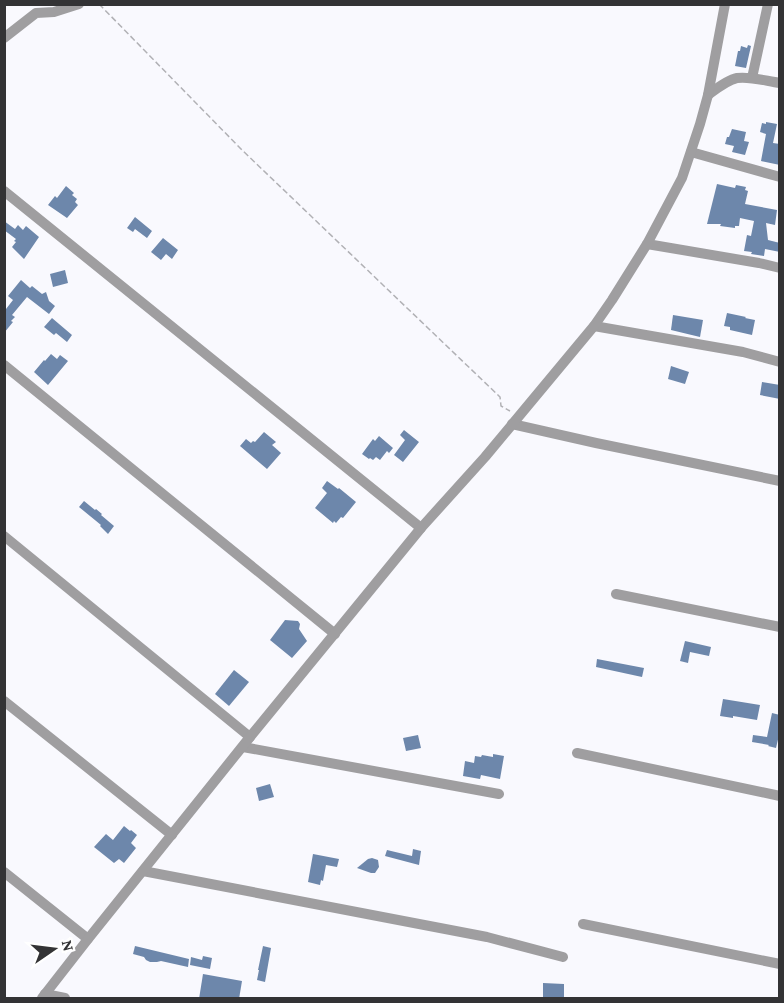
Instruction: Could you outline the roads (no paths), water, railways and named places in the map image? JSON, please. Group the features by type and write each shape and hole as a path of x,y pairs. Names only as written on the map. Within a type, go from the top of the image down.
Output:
{"street":[{"path":"4,38 36,13 54,12 79,4"},
{"path":"65,999 43,996 250,737 421,528 485,457 594,326 612,300 647,244 682,178 708,95 725,4"},
{"path":"752,78 768,4"},
{"path":"708,95 730,80 737,78 780,83"},
{"path":"691,152 780,177"},
{"path":"4,191 421,528"},
{"path":"647,244 780,268"},
{"path":"594,326 742,352 780,362"},
{"path":"4,365 335,634"},
{"path":"516,420 596,443 780,481"},
{"path":"4,536 250,737"},
{"path":"616,594 780,627"},
{"path":"4,701 172,835"},
{"path":"243,747 499,794"},
{"path":"577,753 780,795"},
{"path":"143,871 487,937 563,957"},
{"path":"4,872 87,939"},
{"path":"583,924 780,964"}]}
